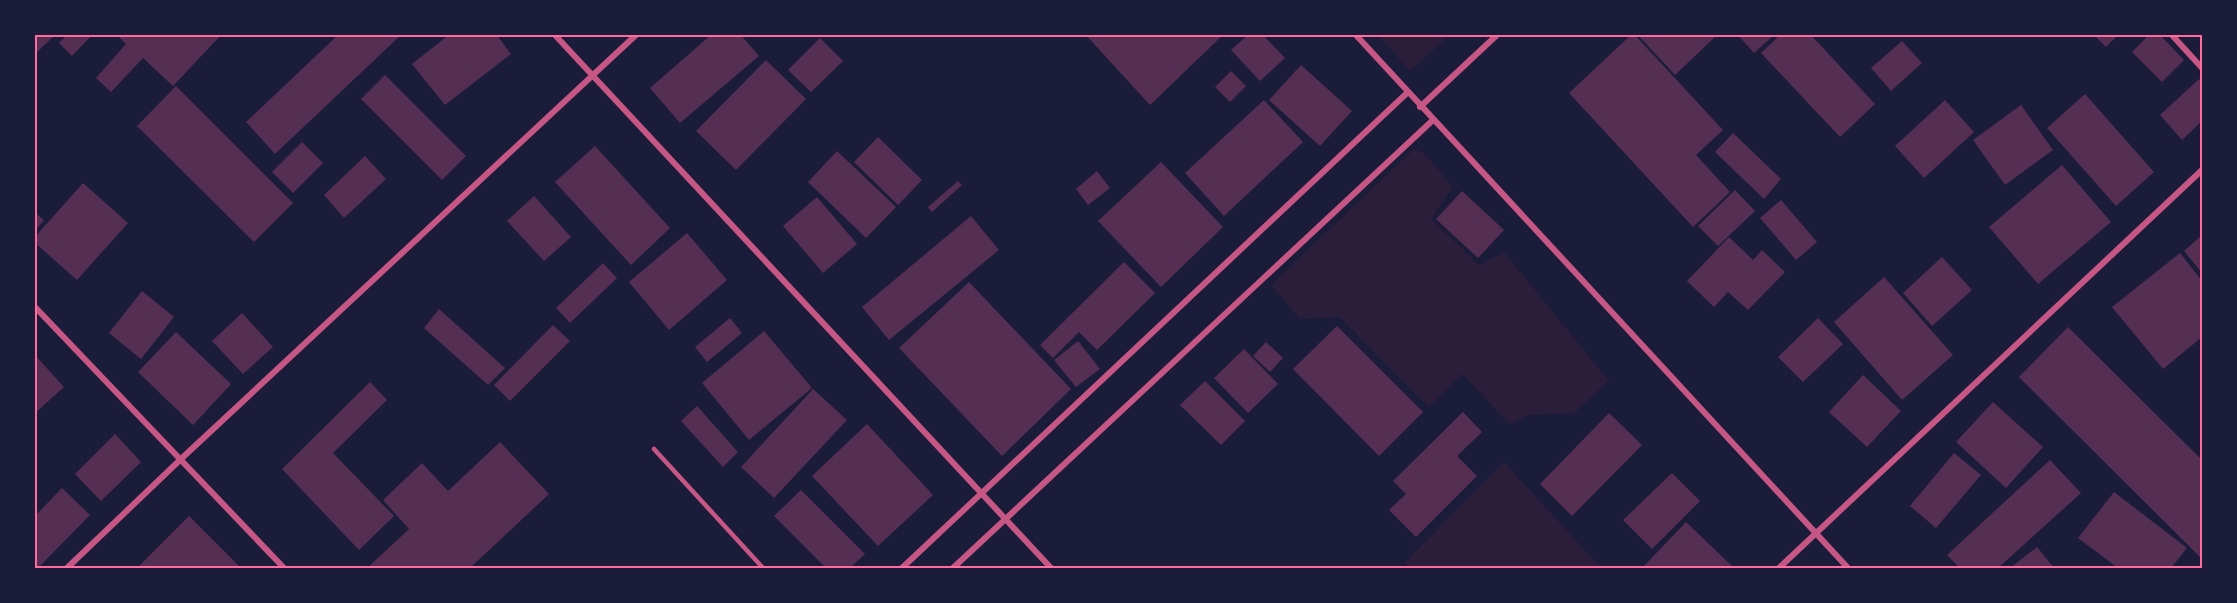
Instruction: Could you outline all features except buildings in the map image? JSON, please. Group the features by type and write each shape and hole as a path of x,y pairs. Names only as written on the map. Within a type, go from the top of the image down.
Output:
{"street":[{"path":"554,34 1051,568"},
{"path":"67,568 636,34"},
{"path":"1355,34 1407,93 1848,568"},
{"path":"1420,106 1498,34"},
{"path":"2171,34 2202,68"},
{"path":"903,568 1407,93"},
{"path":"954,568 1433,120"},
{"path":"1779,568 2202,170"},
{"path":"34,306 284,568"}],"lane":[{"path":"654,449 763,568"}],"shaded area":[{"path":"1378,35 1450,35 1410,71"},
{"path":"1414,149 1424,153 1453,187 1431,219 1479,265 1504,252 1609,381 1574,413 1529,415 1510,424 1462,374 1429,407 1340,317 1300,319 1271,285"},
{"path":"1504,462 1601,568 1409,568 1404,563"}]}
